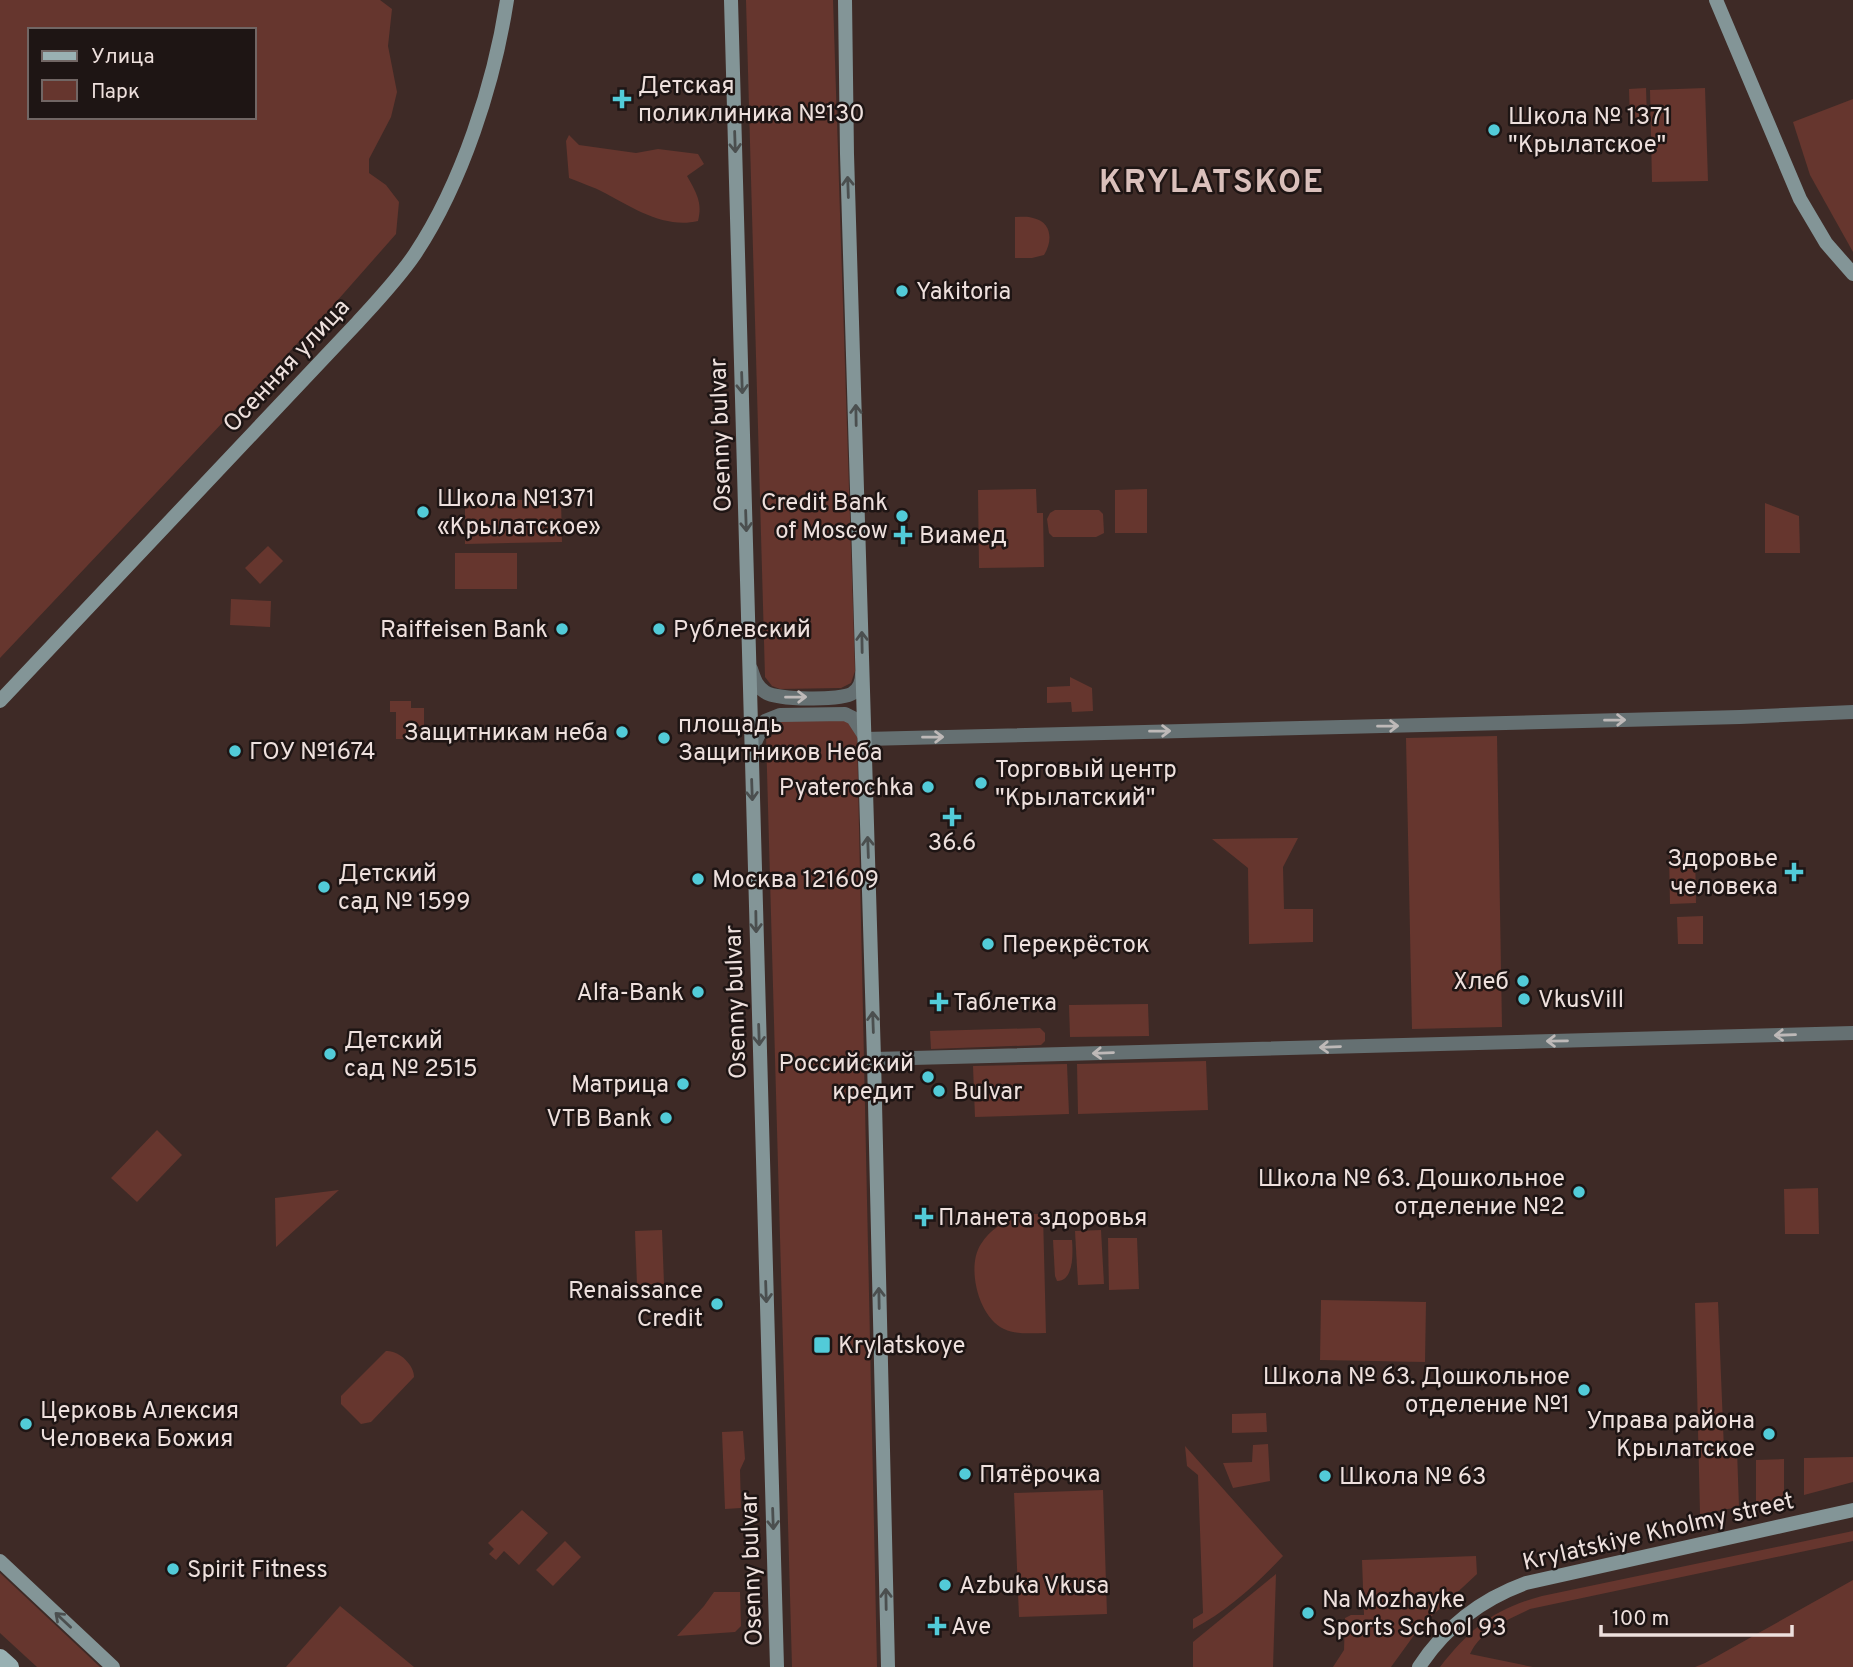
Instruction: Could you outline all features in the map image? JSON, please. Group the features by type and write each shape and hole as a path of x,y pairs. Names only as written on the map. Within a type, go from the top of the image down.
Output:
{"main road":[{"path":"0,1658 10,1667"}],"street":[{"name":"Осенняя улица","path":"0,701 364,315 408,263 434,221 466,150 493,67 507,0"},
{"name":"Osenny bulvar","path":"731,0 777,1667"},
{"path":"845,0 888,1667"},
{"path":"1716,0 1804,207 1826,243 1853,274"},
{"path":"749,660 758,686 766,693 783,698 850,695 860,686 862,671"},
{"path":"864,737 1853,712"},
{"path":"751,751 765,721 779,715 845,714 853,718 864,737"},
{"path":"874,1059 1853,1033"},
{"name":"Krylatskiye Kholmy street","path":"1419,1667 1439,1642 1479,1604 1514,1587 1853,1510"},
{"path":"0,1561 113,1667"}],"green space":[{"path":"0,0 380,0 392,9 388,46 397,92 391,117 369,159 369,173 386,185 399,202 396,234 329,310 0,658"},
{"path":"746,0 833,0 855,671 851,683 841,688 780,689 772,686 765,677"},
{"path":"1646,88 1647,119 1630,120 1629,89"},
{"path":"1705,88 1708,181 1652,182 1650,90"},
{"path":"1853,99 1853,252 1810,175 1793,122"},
{"path":"569,135 579,145 636,153 658,149 698,154 704,164 687,176 699,203 698,221 686,223 661,220 569,178 566,141"},
{"path":"1015,217 1031,217 1044,224 1049,233 1049,244 1044,255 1015,258"},
{"path":"1036,489 1037,513 1043,513 1044,567 979,568 978,490"},
{"path":"1147,489 1147,533 1115,533 1115,490"},
{"path":"561,499 562,542 465,544 465,501"},
{"path":"1765,503 1799,516 1800,553 1765,553"},
{"path":"1055,510 1099,510 1103,514 1104,533 1096,537 1053,537 1049,533 1047,519"},
{"path":"268,546 283,561 260,584 245,568"},
{"path":"455,553 517,553 517,589 455,589"},
{"path":"231,599 271,601 270,627 230,625"},
{"path":"1070,677 1092,688 1093,711 1072,712 1071,702 1047,703 1047,687 1070,686"},
{"path":"390,701 411,701 411,708 424,708 424,739 396,739 396,712 390,712"},
{"path":"837,718 848,720 857,734 877,1667 792,1667 766,735 772,722"},
{"path":"1497,736 1502,1027 1412,1029 1406,738"},
{"path":"1298,838 1283,867 1284,909 1313,909 1313,942 1249,944 1248,868 1212,839"},
{"path":"1695,852 1696,903 1670,904 1669,853"},
{"path":"1703,916 1703,944 1678,944 1677,917"},
{"path":"1148,1004 1149,1036 1070,1037 1069,1005"},
{"path":"1040,1028 1045,1033 1045,1041 1041,1045 931,1049 930,1031"},
{"path":"1206,1061 1208,1110 1078,1114 1077,1064"},
{"path":"1067,1064 1069,1114 975,1117 973,1066"},
{"path":"157,1130 182,1155 137,1202 111,1178"},
{"path":"1818,1188 1819,1234 1785,1234 1784,1189"},
{"path":"339,1190 276,1247 275,1198"},
{"path":"1030,1214 1043,1214 1046,1333 1014,1332 995,1323 981,1303 975,1277 977,1253 985,1238 1002,1224"},
{"path":"662,1230 664,1284 637,1285 635,1231"},
{"path":"1101,1230 1104,1284 1078,1285 1075,1231"},
{"path":"1108,1238 1137,1238 1139,1289 1109,1290"},
{"path":"1053,1240 1072,1240 1072,1259 1067,1276 1063,1280 1057,1281 1055,1276"},
{"path":"1321,1300 1426,1302 1425,1362 1320,1360"},
{"path":"1718,1302 1724,1450 1737,1450 1739,1507 1700,1514 1695,1303"},
{"path":"386,1351 405,1359 414,1377 371,1422 361,1424 341,1404 341,1396"},
{"path":"1266,1413 1267,1432 1232,1433 1232,1414"},
{"path":"743,1431 745,1459 740,1470 741,1508 725,1509 722,1432"},
{"path":"1268,1444 1270,1481 1233,1488 1223,1463 1252,1462 1253,1445"},
{"path":"1185,1446 1283,1556 1241,1596 1193,1629 1193,1619 1203,1613 1198,1475 1187,1466"},
{"path":"1853,1457 1853,1482 1804,1495 1804,1458"},
{"path":"1784,1459 1784,1499 1756,1505 1756,1460"},
{"path":"1103,1490 1107,1614 1019,1617 1014,1493"},
{"path":"522,1510 548,1533 519,1565 504,1551 496,1560 489,1554 494,1549 488,1543"},
{"path":"1853,1531 1853,1541 1530,1609 1488,1632 1470,1654 1533,1667 1440,1667 1473,1631 1497,1614 1525,1601"},
{"path":"565,1541 581,1557 553,1586 536,1570"},
{"path":"1476,1556 1477,1574 1420,1627 1391,1667 1333,1667 1344,1650 1345,1618 1364,1615 1362,1560"},
{"path":"0,1573 100,1667 37,1667 0,1633"},
{"path":"1276,1574 1273,1667 1193,1667 1193,1642"},
{"path":"1853,1580 1853,1667 1695,1667 1705,1663"},
{"path":"714,1592 740,1592 741,1626 735,1632 677,1636 704,1606"},
{"path":"340,1606 414,1667 286,1667"}],"place":[{"name":"Детская поликлиника №130","path":"622,99"},
{"name":"Школа № 1371 \"Крылатское\"","path":"1494,130"},
{"name":"Yakitoria","path":"902,291"},
{"name":"Школа №1371 «Крылатское»","path":"423,512"},
{"name":"Credit Bank of Moscow","path":"902,516"},
{"name":"Виамед","path":"903,535"},
{"name":"Raiffeisen Bank","path":"562,629"},
{"name":"Рублевский","path":"659,629"},
{"name":"Защитникам неба","path":"622,732"},
{"name":"площадь Защитников Неба","path":"664,738"},
{"name":"ГОУ №1674","path":"235,751"},
{"name":"Торговый центр \"Крылатский\"","path":"981,783"},
{"name":"Pyaterochka","path":"928,787"},
{"name":"36.6","path":"952,817"},
{"name":"Здоровье человека","path":"1794,872"},
{"name":"Москва 121609","path":"698,879"},
{"name":"Детский сад № 1599","path":"324,887"},
{"name":"Перекрёсток","path":"988,944"},
{"name":"Хлеб","path":"1523,981"},
{"name":"Alfa-Bank","path":"698,992"},
{"name":"VkusVill","path":"1524,999"},
{"name":"Таблетка","path":"939,1002"},
{"name":"Детский сад № 2515","path":"330,1054"},
{"name":"Российский кредит","path":"928,1077"},
{"name":"Матрица","path":"683,1084"},
{"name":"Bulvar","path":"939,1091"},
{"name":"VTB Bank","path":"666,1118"},
{"name":"Школа № 63. Дошкольное отделение №2","path":"1579,1192"},
{"name":"Планета здоровья","path":"924,1217"},
{"name":"Renaissance Credit","path":"717,1304"},
{"name":"Krylatskoye","path":"822,1345"},
{"name":"Школа № 63. Дошкольное отделение №1","path":"1584,1390"},
{"name":"Церковь Алексия Человека Божия","path":"26,1424"},
{"name":"Управа района Крылатское","path":"1769,1434"},
{"name":"Пятёрочка","path":"965,1474"},
{"name":"Школа № 63","path":"1325,1476"},
{"name":"Spirit Fitness","path":"173,1569"},
{"name":"Azbuka Vkusa","path":"945,1585"},
{"name":"Na Mozhayke Sports School 93","path":"1308,1613"},
{"name":"Ave","path":"937,1626"}],"district":[{"name":"KRYLATSKOE","path":"1212,181"}]}
